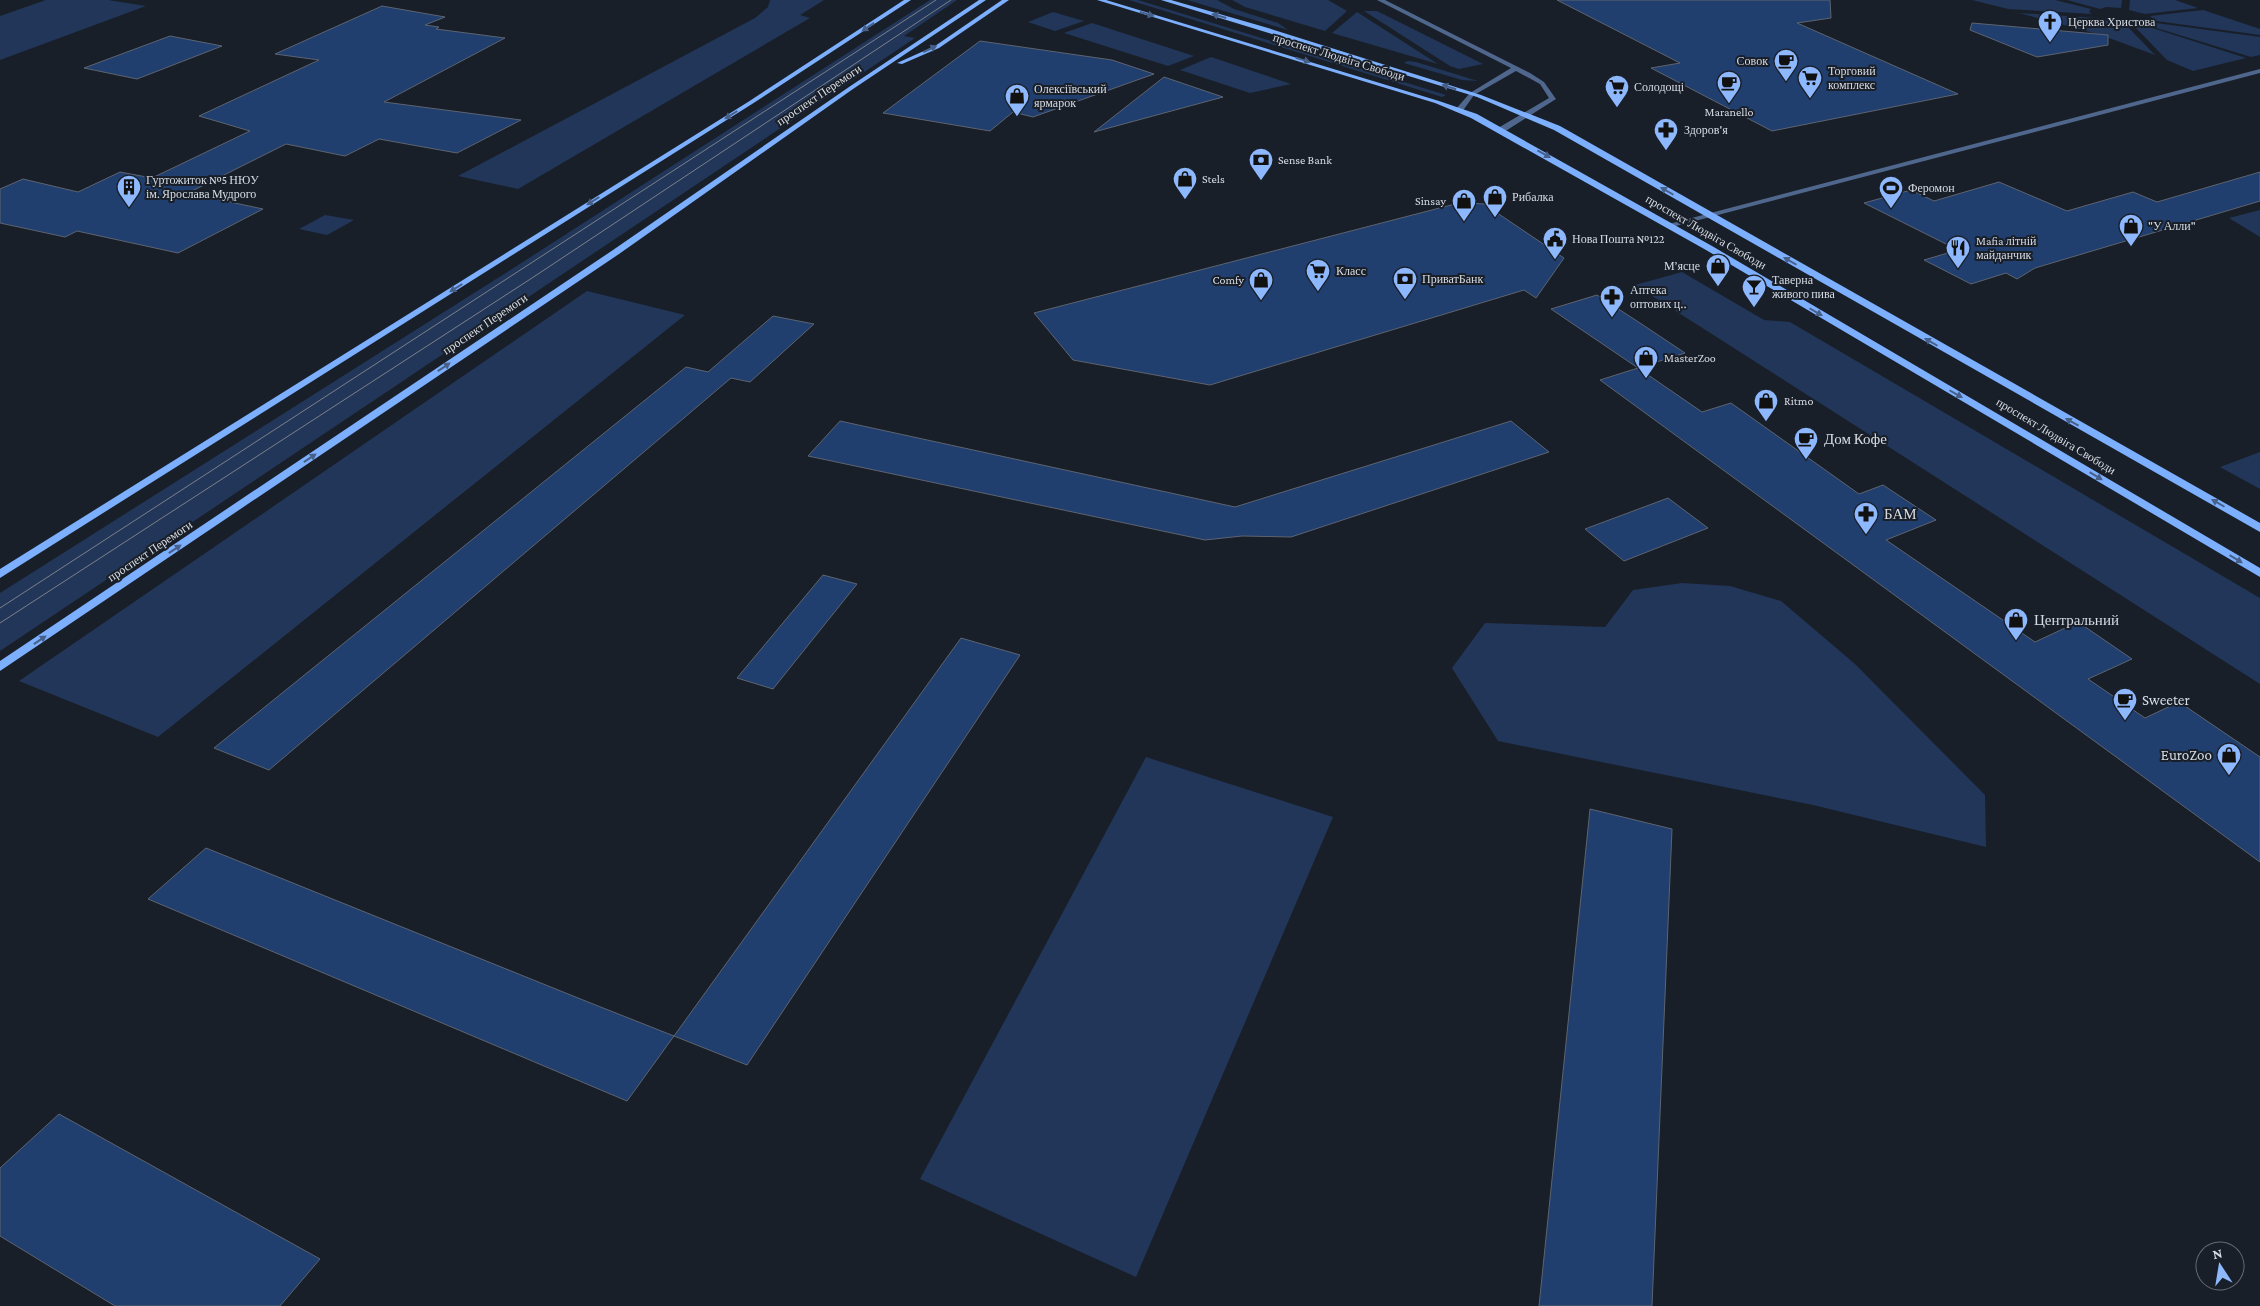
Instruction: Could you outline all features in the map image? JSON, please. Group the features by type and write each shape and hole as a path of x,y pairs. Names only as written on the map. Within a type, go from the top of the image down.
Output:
{"main road":[{"name":"проспект Перемоги","path":"0,574 750,103 908,0"},
{"name":"проспект Перемоги","path":"0,667 616,252 983,0"},
{"path":"870,76 937,47 1006,0"},
{"name":"проспект Людвіга Свободи","path":"1100,0 1459,110 1501,130 1669,225 2260,573"},
{"name":"проспект Людвіга Свободи","path":"1164,0 1266,29 1472,94 1528,115 1576,138 2260,528"}],"street":[{"path":"1380,0 1537,79 1546,87 1553,99 1501,130"},
{"path":"1459,110 1472,94 1516,68"},
{"path":"1669,225 2260,71"}],"shaded area":[{"path":"46,0 108,0 146,6 0,60 0,16"},
{"path":"770,0 824,0 800,15 810,18 518,189 458,176 755,18 768,7"},
{"path":"930,0 957,0 904,36 915,38 0,651 0,593 512,269"},
{"path":"1129,0 1138,0 1446,95 1442,97"},
{"path":"1187,0 1217,0 1234,9 1278,23 1288,30"},
{"path":"1232,0 1328,0 1347,11 1325,31 1245,7"},
{"path":"1972,0 2055,0 2091,9 2089,12 2092,14 2008,9"},
{"path":"2067,0 2122,0 2121,8 2106,7 2100,9"},
{"path":"2130,0 2175,0 2198,8 2145,14 2129,10"},
{"path":"2203,10 2260,29 2260,35 2156,21 2150,16"},
{"path":"1364,11 1377,11 1483,64 1459,69 1450,66"},
{"path":"1053,12 1084,21 1055,31 1028,22"},
{"path":"1357,12 1438,64 1332,33"},
{"path":"2019,13 2097,18 2127,26 2155,55 2101,35"},
{"path":"1092,23 1194,56 1168,66 1064,33"},
{"path":"2156,23 2260,37 2260,55 2251,57 2150,26"},
{"path":"2146,26 2246,58 2193,71 2167,60 2135,27"},
{"path":"1211,57 1291,84 1250,93 1180,70"},
{"path":"1408,61 1478,81 1462,80 1404,63"},
{"path":"2260,210 2260,237 2229,218"},
{"path":"325,215 354,220 327,235 299,229"},
{"path":"1682,272 1764,320 1790,322 2260,598 2260,684 1635,285"},
{"path":"587,291 685,315 158,737 19,681"},
{"path":"2260,452 2260,489 2220,467"},
{"path":"1682,583 1730,586 1781,601 1855,664 1985,795 1986,847 1813,805 1498,741 1452,668 1485,623 1605,627 1633,590"},
{"path":"1146,757 1333,817 1136,1277 920,1179"}],"building":[{"path":"1557,0 1830,0 1831,18 1797,23 1958,94 1772,131 1651,68 1680,63"},
{"path":"382,6 445,17 425,25 439,27 436,29 505,38 384,102 521,120 457,153 379,139 345,156 286,144 188,193 263,209 178,253 77,231 65,237 0,223 0,189 23,179 78,192 120,172 152,178 250,131 199,116 319,60 275,54"},
{"name":"Церква Христова","path":"1972,23 2108,35 2108,45 2037,57 1970,30"},
{"path":"170,36 222,46 137,79 84,68"},
{"path":"980,41 1112,60 1154,74 1033,117 1013,112 990,131 883,113"},
{"path":"1164,77 1223,97 1094,132"},
{"path":"2260,172 2260,201 2035,268 2017,279 2006,273 1971,284 1924,260 1958,250 1864,203 1911,190 1934,201 1999,182 2067,211 2133,192 2157,202"},
{"name":"Класс","path":"1455,204 1484,204 1564,258 1536,298 1524,290 1210,385 1073,360 1034,313"},
{"path":"1597,295 1685,353 1638,368 1551,309"},
{"path":"773,316 814,324 750,382 731,378 269,770 214,748 686,367 708,372"},
{"path":"1638,368 1702,412 1731,403 1859,494 1883,485 1936,520 1886,540 2035,642 2078,622 2132,659 2088,679 2145,718 2179,702 2260,757 2260,862 1600,380"},
{"path":"840,421 1235,507 1511,421 1549,452 1291,537 1242,536 1205,540 808,456"},
{"path":"1668,498 1708,528 1624,561 1585,529"},
{"path":"823,575 857,584 773,689 737,678"},
{"path":"961,638 1020,655 747,1065 674,1036"},
{"path":"1590,809 1672,829 1652,1306 1539,1306"},
{"path":"206,848 674,1036 627,1101 148,899"},
{"path":"59,1114 320,1259 280,1306 115,1306 0,1236 0,1168"}],"tram line":[{"path":"0,608 936,0"},
{"path":"0,623 532,278 951,0"}],"place":[{"name":"Церква Христова","path":"2050,43"},
{"name":"Совок","path":"1786,82"},
{"name":"Торговий комплекс","path":"1810,99"},
{"name":"Maranello","path":"1729,104"},
{"name":"Солодощі","path":"1617,108"},
{"name":"Олексіївський ярмарок","path":"1017,117"},
{"name":"Здоров'я","path":"1666,151"},
{"name":"Sense Bank","path":"1261,181"},
{"name":"Stels","path":"1185,200"},
{"name":"Гуртожиток №5 НЮУ ім. Ярослава Мудрого","path":"129,208"},
{"name":"Феромон","path":"1891,209"},
{"name":"Рибалка","path":"1495,218"},
{"name":"Sinsay","path":"1464,222"},
{"name":"\"У Алли\"","path":"2131,247"},
{"name":"Нова Пошта №122","path":"1555,260"},
{"name":"Mafia літній майданчик","path":"1958,269"},
{"name":"М’ясце","path":"1718,287"},
{"name":"Класс","path":"1318,292"},
{"name":"ПриватБанк","path":"1405,300"},
{"name":"Comfy","path":"1261,301"},
{"name":"Таверна живого пива","path":"1754,308"},
{"name":"Аптека оптових ц‥","path":"1612,318"},
{"name":"MasterZoo","path":"1646,379"},
{"name":"Ritmo","path":"1766,422"},
{"name":"Дом Кофе","path":"1806,460"},
{"name":"БАМ","path":"1866,535"},
{"name":"Центральний","path":"2016,641"},
{"name":"Sweeter","path":"2125,721"},
{"name":"EuroZoo","path":"2229,776"}]}
